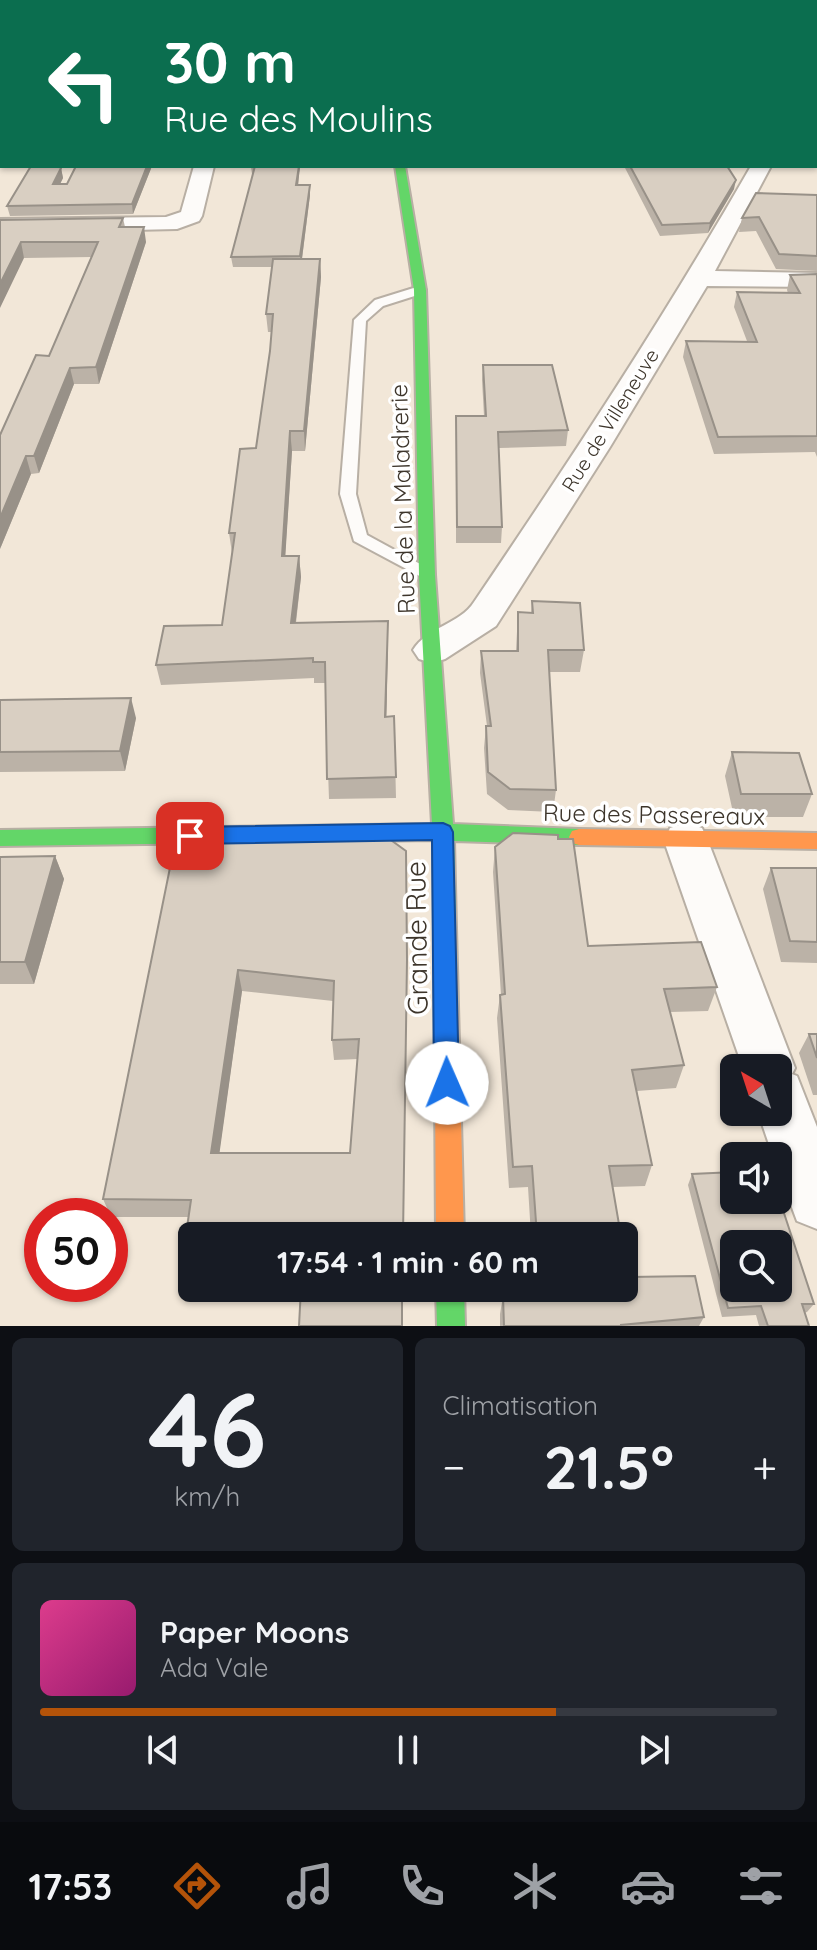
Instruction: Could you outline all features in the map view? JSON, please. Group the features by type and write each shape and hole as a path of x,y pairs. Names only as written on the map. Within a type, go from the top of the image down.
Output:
{"main road":[{"name":"Rue de la Maladrerie","path":"400,168 420,290 427,575 443,832"},
{"name":"Rue des Passereaux","path":"0,838 443,832 686,841 817,841"},
{"name":"Grande Rue","path":"443,832 450,1222"},
{"path":"450,1302 451,1326"}],"street":[{"path":"0,226 169,224 191,216 203,168"},
{"name":"Rue de Villeneuve","path":"432,650 483,617 595,447 699,278 760,168"},
{"path":"699,278 817,280"},
{"path":"686,841 764,1054"},
{"path":"790,1126 817,1201"}],"lane":[{"path":"420,290 379,303 360,320 348,494 360,538 427,575"}],"building":[{"path":"30,168 61,168 53,184 67,184 75,168 146,168 132,204 7,206"},
{"path":"254,168 299,168 296,185 310,185 300,256 231,257"},
{"path":"631,168 728,168 736,180 710,223 662,225"},
{"path":"756,193 817,195 817,256 779,254 759,217 742,218"},
{"path":"123,218 119,227 144,227 96,367 70,368 34,456 26,456 0,518 0,435 36,355 49,356 98,242 21,242 0,284 0,220"},
{"path":"273,259 320,259 304,431 290,431 282,556 299,556 291,623 388,621 385,717 394,716 396,777 327,779 325,662 313,662 313,658 156,665 164,626 222,625 235,533 229,533 240,449 256,448 270,351 273,314 266,314"},
{"path":"817,274 817,436 718,437 686,341 757,342 737,292 800,293 790,275"},
{"path":"483,365 552,365 568,430 498,432 502,527 457,527 456,416 486,416"},
{"path":"532,601 580,603 584,650 548,650 556,790 510,789 488,772 486,726 491,726 481,651 518,651 518,612 533,613"},
{"path":"131,698 120,751 0,752 0,700"},
{"path":"732,752 799,753 812,794 741,794"},
{"path":"513,833 558,835 558,839 573,839 588,946 701,942 717,987 664,989 684,1065 632,1070 652,1165 609,1166 619,1222 536,1222 532,1166 513,1167 500,995 505,994 495,847"},
{"path":"176,838 388,838 406,851 403,1222 188,1222 191,1200 103,1198","holes":["238,970 334,981 332,1040 359,1039 350,1153 211,1153"]},
{"path":"55,856 25,962 0,962 0,857"},
{"path":"771,868 817,868 817,942 790,941"},
{"path":"809,1034 817,1034 817,1058"},
{"path":"720,1173 720,1214 784,1214 790,1230 720,1230 720,1278 692,1174"},
{"path":"792,1237 814,1304 802,1304 809,1326 768,1326 761,1306 728,1308 726,1302 792,1302"},
{"path":"695,1276 704,1317 621,1326 504,1326 503,1302 638,1302 638,1277"},
{"path":"300,1302 402,1302 402,1326 299,1326"}],"traffic: fast":[{"path":"400,168 420,290 427,575 443,832 445,928"},
{"path":"0,838 443,832 579,837"},
{"path":"450,1302 451,1326"}],"traffic: slow":[{"path":"579,837 817,841"},
{"path":"445,928 450,1222"}],"route":[{"path":"190,836 443,832 447,1083"}]}
